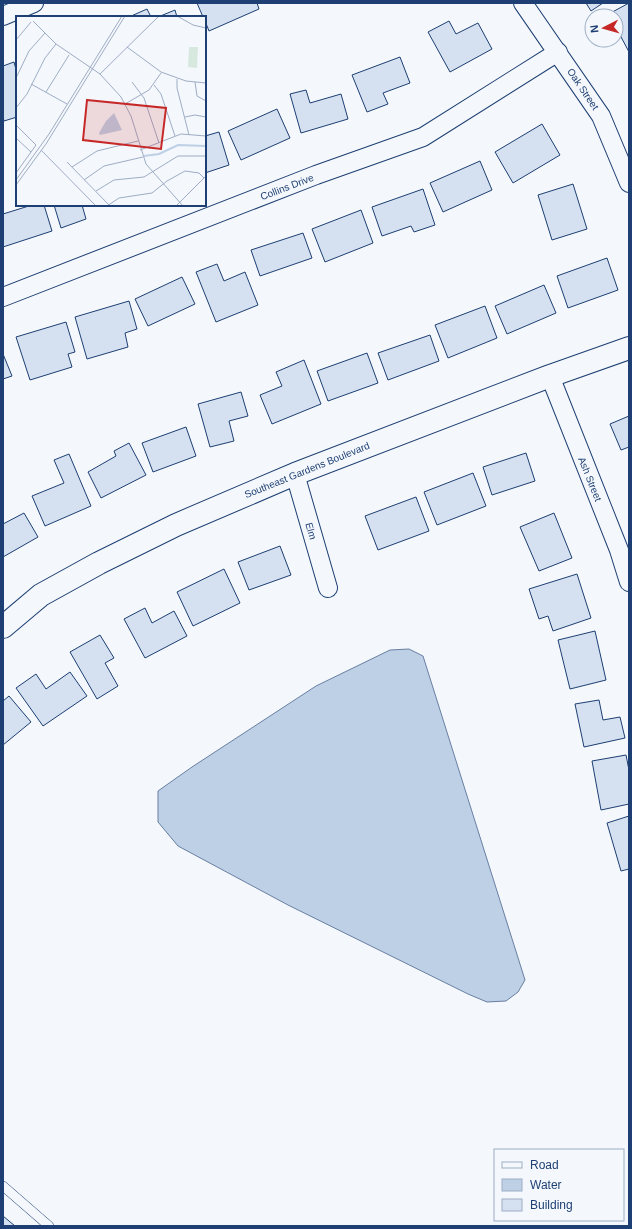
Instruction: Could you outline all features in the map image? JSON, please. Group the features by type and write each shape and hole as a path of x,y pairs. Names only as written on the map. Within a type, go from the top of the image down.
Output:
{"street":[{"path":"3,16 34,3"},
{"name":"Oak Street","path":"523,3 601,116 629,183"},
{"name":"Collins Drive","path":"3,297 316,175 423,137 558,52"},
{"name":"Southeast Gardens Boulevard","path":"3,627 41,595 99,563 176,525 295,474 550,376 629,348"},
{"name":"Ash Street","path":"550,376 629,582"},
{"name":"Elm","path":"295,474 328,588"}],"lane":[{"path":"3,1186 49,1226"}],"water":[{"path":"409,649 423,656 525,980 518,992 506,1001 487,1002 468,994 288,905 178,846 158,822 158,791 192,767 316,686 390,650"}],"building":[{"path":"197,3 257,3 259,9 209,31 206,24 206,16 203,16"},
{"path":"586,3 603,3 596,8 589,8"},
{"path":"629,3 629,52 624,43 624,8 620,8"},
{"path":"147,9 150,16 131,16"},
{"path":"175,10 177,16 160,16"},
{"path":"449,21 456,34 478,23 492,49 450,72 428,32"},
{"path":"400,57 410,83 383,93 388,104 367,112 352,75"},
{"path":"14,62 16,69 16,117 4,121 3,117 3,66"},
{"path":"306,90 310,103 341,94 348,119 301,133 290,94"},
{"path":"277,109 290,138 241,160 228,131"},
{"path":"542,124 560,155 513,183 495,152"},
{"path":"219,132 229,165 206,173 206,136"},
{"path":"480,161 492,190 443,212 430,183"},
{"path":"573,184 587,229 552,240 538,195"},
{"path":"423,189 435,225 414,232 411,226 382,236 372,207"},
{"path":"29,206 44,206 52,231 3,247 3,214"},
{"path":"54,206 82,206 86,219 61,228"},
{"path":"361,210 373,243 325,262 312,229"},
{"path":"303,233 312,258 260,276 251,250"},
{"path":"607,258 618,290 568,308 557,276"},
{"path":"217,264 224,281 245,272 258,305 216,322 196,272"},
{"path":"182,277 195,304 148,326 135,299"},
{"path":"544,285 556,313 507,334 495,306"},
{"path":"129,301 137,329 125,333 128,347 87,359 75,317"},
{"path":"485,306 497,338 448,358 435,325"},
{"path":"66,322 75,352 68,354 72,367 30,380 16,337"},
{"path":"430,335 439,361 388,380 378,353"},
{"path":"367,353 378,383 328,401 317,371"},
{"path":"3,354 12,376 3,379"},
{"path":"304,360 321,404 272,424 260,395 282,386 276,372"},
{"path":"241,392 248,416 229,421 234,441 210,447 198,404"},
{"path":"629,416 629,447 621,450 610,424"},
{"path":"186,427 196,456 153,472 142,443"},
{"path":"129,443 146,475 101,498 88,472 116,456 114,451"},
{"path":"526,453 535,481 492,495 483,467"},
{"path":"69,454 91,506 45,526 32,496 64,483 54,460"},
{"path":"473,473 486,506 437,525 424,492"},
{"path":"416,497 429,531 378,550 365,516"},
{"path":"24,513 38,537 3,557 3,524"},
{"path":"554,513 572,558 539,571 520,527"},
{"path":"280,546 291,575 249,590 238,562"},
{"path":"224,569 240,603 193,626 177,592"},
{"path":"577,574 591,618 553,631 548,616 539,619 529,589"},
{"path":"145,608 152,623 174,611 187,636 145,658 124,619"},
{"path":"595,631 606,680 570,689 558,640"},
{"path":"100,635 114,658 105,663 118,686 97,699 70,652"},
{"path":"70,672 87,696 43,726 16,688 36,674 46,689"},
{"path":"9,696 31,722 3,745 3,701"},
{"path":"599,700 603,720 620,717 625,738 584,747 575,704"},
{"path":"626,755 629,770 629,804 601,810 592,761"},
{"path":"629,816 629,869 621,871 607,823"},
{"path":"3,1216 15,1226 3,1226"}]}
